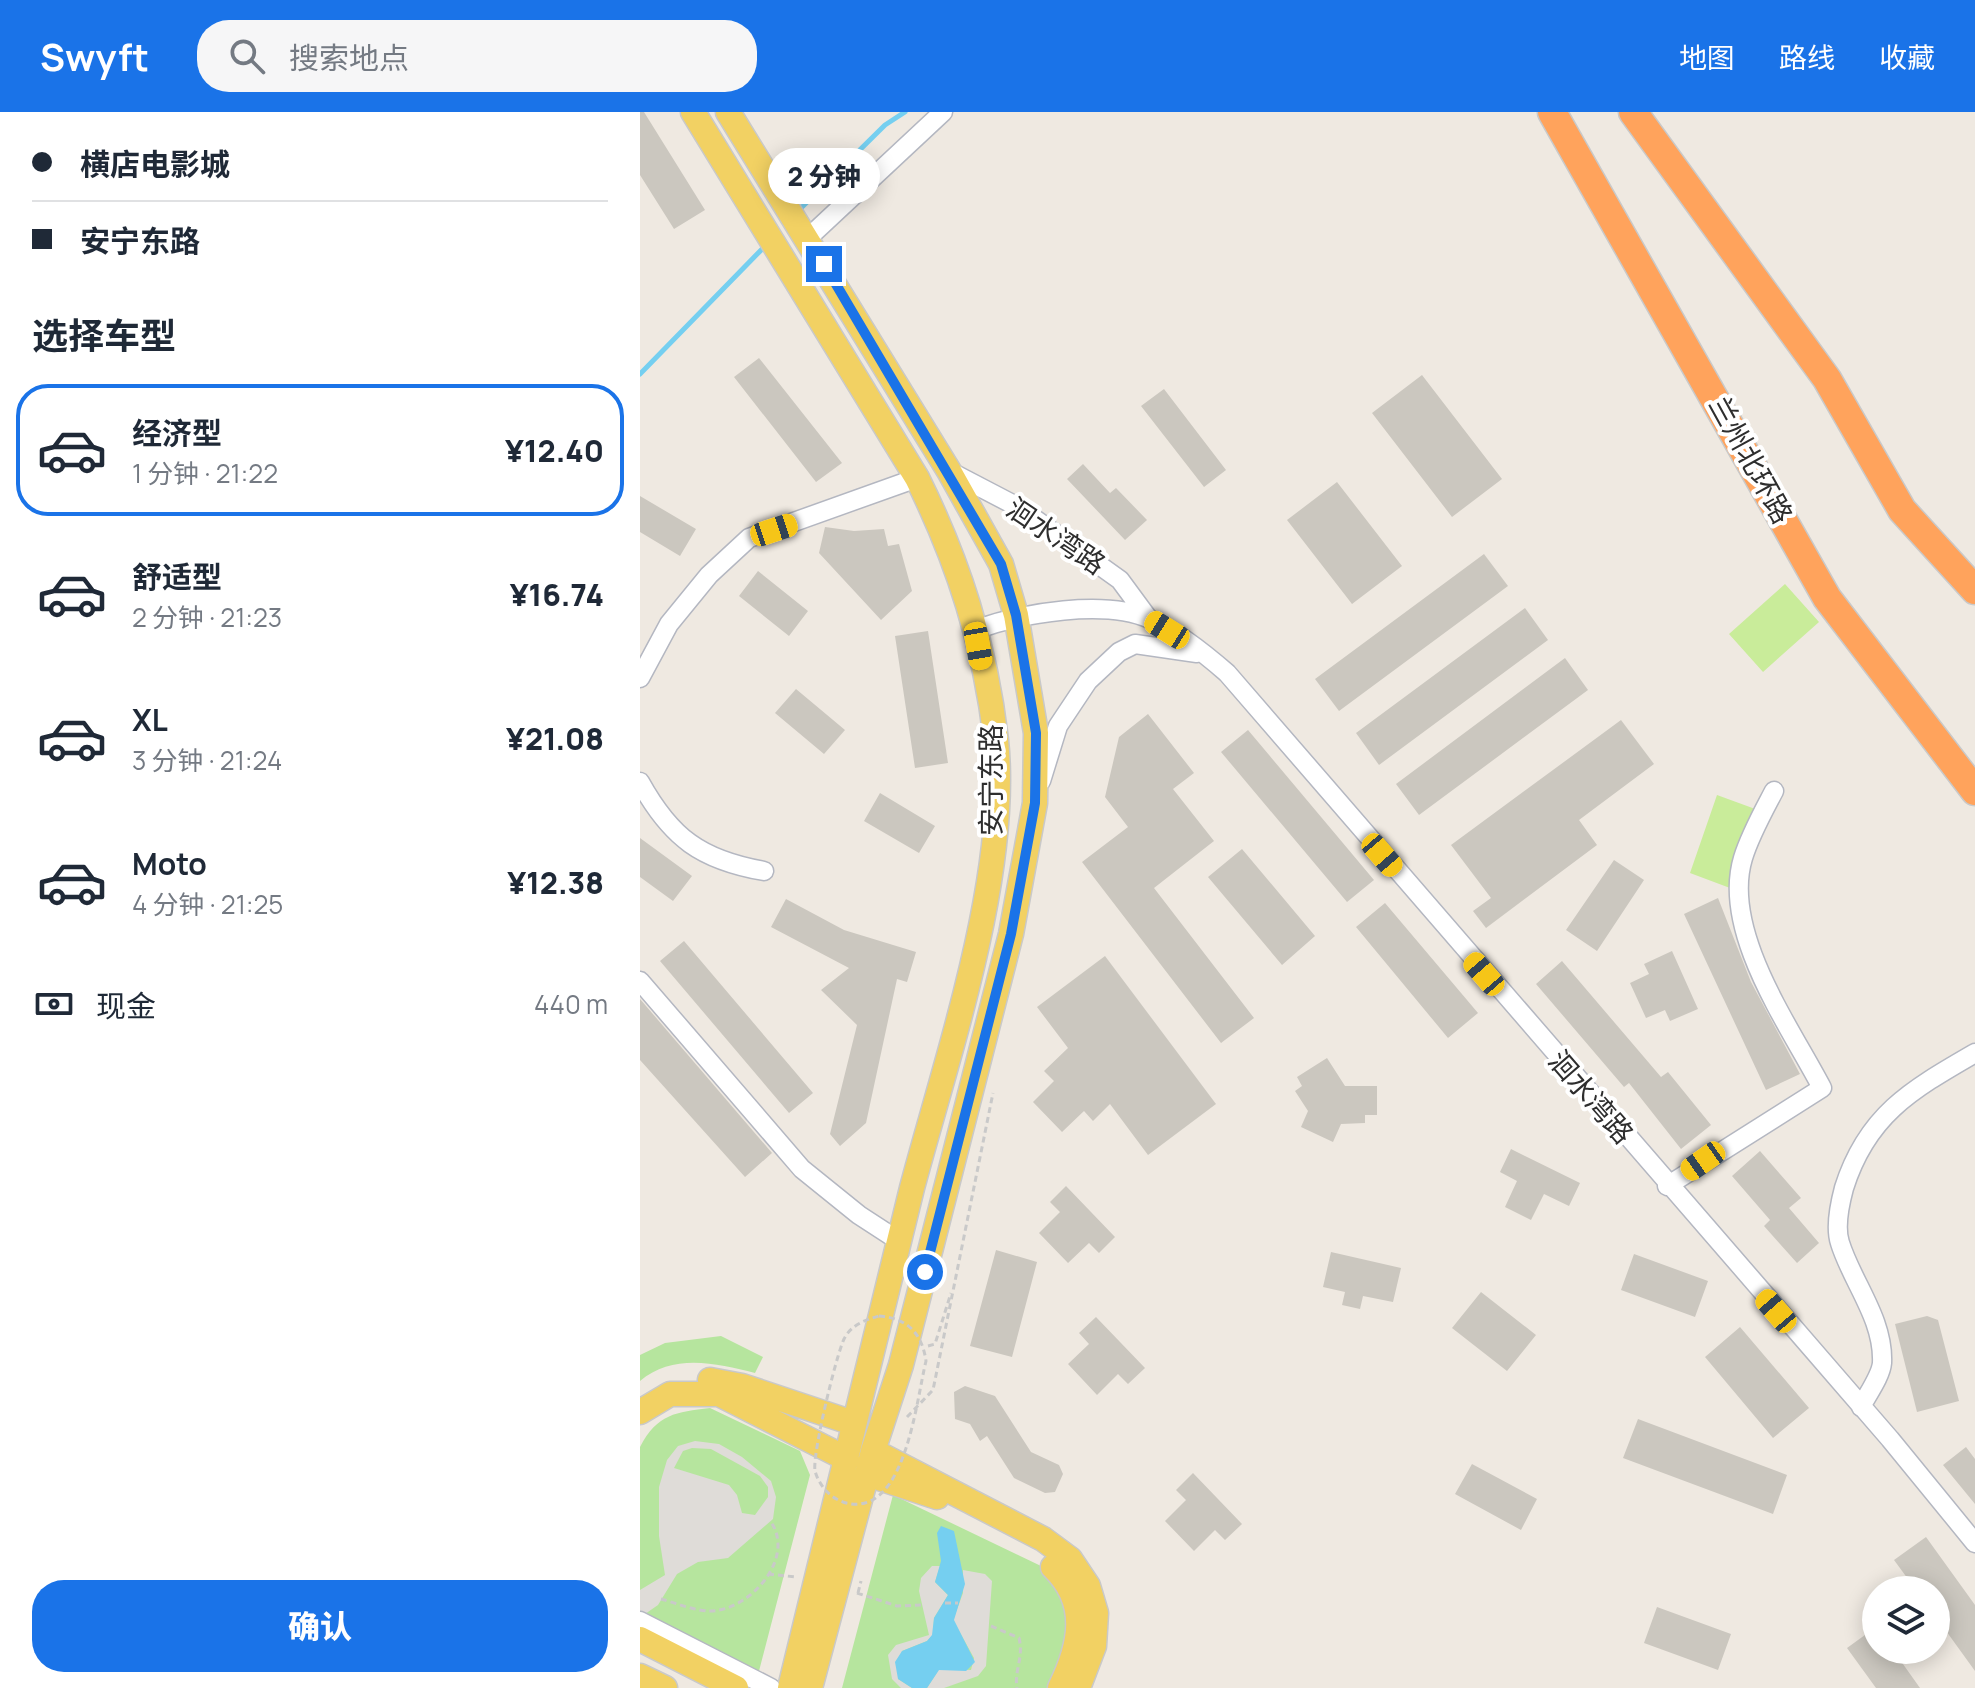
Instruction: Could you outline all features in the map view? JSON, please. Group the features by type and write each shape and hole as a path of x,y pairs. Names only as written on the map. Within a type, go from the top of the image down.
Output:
{"highway":[{"name":"兰州北环路","path":"1552,112 1827,598 1975,791"},
{"path":"1633,112 1827,379 1902,510 1975,590"}],"main road":[{"name":"安宁东路","path":"693,112 917,478 962,577 978,629 996,741 995,824 980,926 853,1423 802,1681"},
{"path":"728,112 949,471 1001,564 1016,615 1036,733 1035,803 1007,950 901,1365 802,1681"},
{"path":"640,1398 651,1388 695,1378 742,1386 853,1423"},
{"path":"640,1412 670,1394 719,1394 847,1459"},
{"path":"870,1462 1030,1543 1070,1584 1081,1624 1060,1688"},
{"path":"870,1462 1043,1539 1070,1559 1088,1586 1096,1613 1094,1646 1078,1688"},
{"path":"640,1639 736,1688"},
{"path":"640,1676 665,1688"}],"street":[{"path":"798,224 943,112"},
{"name":"洄水湾路","path":"949,471 1018,507 1120,580 1148,618 1205,654 1227,673 1975,1543"},
{"path":"640,678 669,624 709,575 749,538 917,478"},
{"name":"洄水湾路","path":"978,629 1016,615 1094,610 1148,618"},
{"path":"1035,803 1058,726 1088,681 1119,652 1135,644 1205,654"},
{"path":"640,782 667,825 695,849 728,865 764,871"},
{"path":"1667,1186 1822,1088 1744,936 1738,898 1742,860 1774,791"},
{"path":"640,981 802,1169 859,1215 899,1241"},
{"path":"1861,1407 1882,1364 1872,1314 1838,1240 1841,1199 1853,1160 1874,1125 1914,1088 1975,1053"},
{"path":"640,1621 771,1688"}],"path":[{"path":"903,1420 933,1390 993,1093"},
{"path":"924,1346 935,1344 951,1293"},
{"path":"894,1317 907,1323 924,1346 926,1361 897,1476 890,1488 867,1503 839,1501 819,1482 815,1455 844,1340 865,1320 894,1317"},
{"path":"661,1599 711,1611 734,1605 756,1592 768,1574 779,1545 771,1522"},
{"path":"768,1574 798,1577"},
{"path":"858,1593 897,1606 923,1605"},
{"path":"945,1603 958,1603"},
{"path":"991,1626 1019,1638 1022,1658 1015,1679 1017,1688"}],"green space":[{"path":"1785,584 1819,622 1763,672 1729,634"},
{"path":"1717,795 1758,810 1730,888 1690,873"},
{"path":"721,1336 763,1357 755,1373 695,1363 666,1367 640,1381 640,1355 665,1343"},
{"path":"710,1408 800,1451 810,1475 759,1671 640,1613 640,1447 661,1421 677,1413"},
{"path":"893,1495 1041,1566 1055,1582 1064,1597 1069,1625 1049,1688 842,1688"}],"shaded area":[{"path":"695,1441 719,1444 742,1457 771,1481 776,1497 773,1519 728,1558 698,1562 677,1574 658,1605 645,1614 640,1611 640,1590 665,1575 659,1536 659,1487 667,1460 678,1446","holes":["711,1449 760,1476 768,1487 768,1497 755,1515 742,1513 737,1495 729,1485 674,1468 683,1451"]},
{"path":"932,1566 940,1566 935,1582 948,1595 934,1618 933,1635 927,1641 902,1651 898,1679 912,1688 901,1688 892,1679 888,1655 896,1645 929,1635 919,1591 921,1578"},
{"path":"963,1570 985,1574 992,1581 986,1666 978,1676 944,1688 927,1688 939,1669 971,1670 974,1658 953,1620 963,1593"}],"water":[{"path":"941,1526 954,1531 965,1584 954,1620 975,1662 966,1671 939,1670 927,1688 912,1688 898,1679 895,1662 902,1651 927,1641 932,1635 934,1618 948,1595 935,1582 941,1561 937,1533"}],"building":[{"path":"640,112 644,112 705,210 674,229 640,175"},
{"path":"759,358 842,463 816,482 734,377"},
{"path":"1422,375 1502,479 1452,517 1372,413"},
{"path":"1164,389 1226,470 1204,487 1141,406"},
{"path":"1083,464 1110,493 1116,488 1147,520 1125,540 1067,479"},
{"path":"1337,482 1402,566 1352,604 1287,520"},
{"path":"640,496 696,529 680,556 640,532"},
{"path":"825,527 854,531 884,529 888,546 899,544 912,591 881,620 819,553"},
{"path":"1484,554 1508,586 1339,711 1315,679"},
{"path":"758,571 808,611 789,636 739,596"},
{"path":"1525,608 1548,640 1379,765 1356,733"},
{"path":"928,631 948,763 915,768 895,636"},
{"path":"1565,658 1588,690 1419,815 1396,784"},
{"path":"796,689 845,730 824,754 775,713"},
{"path":"1148,714 1194,773 1173,789 1214,841 1154,888 1254,1018 1221,1043 1082,862 1128,827 1105,797 1119,737"},
{"path":"1621,720 1654,764 1579,820 1597,845 1486,928 1473,911 1491,898 1451,845"},
{"path":"1248,730 1374,880 1347,902 1221,752"},
{"path":"880,793 935,826 919,853 864,821"},
{"path":"640,838 692,876 673,901 640,877"},
{"path":"1242,849 1315,936 1282,965 1208,877"},
{"path":"1614,860 1644,880 1597,951 1566,930"},
{"path":"1718,898 1751,982 1800,1074 1766,1090 1684,914"},
{"path":"786,899 844,930 916,952 907,982 897,979 866,1123 840,1146 830,1134 857,1025 821,990 849,968 771,927"},
{"path":"1385,903 1478,1013 1448,1038 1356,927"},
{"path":"684,941 813,1093 789,1113 660,961"},
{"path":"1672,951 1698,1009 1670,1021 1665,1010 1646,1018 1630,983 1649,974 1644,964"},
{"path":"1105,956 1216,1104 1148,1155 1110,1104 1093,1121 1084,1111 1062,1132 1033,1102 1054,1081 1044,1071 1068,1048 1037,1007"},
{"path":"1562,961 1661,1077 1668,1072 1711,1125 1681,1149 1629,1083 1624,1087 1536,984"},
{"path":"640,999 772,1153 745,1177 640,1060"},
{"path":"1327,1058 1345,1086 1377,1086 1377,1115 1365,1115 1365,1123 1341,1124 1333,1142 1301,1127 1308,1111 1295,1091 1302,1086 1297,1077"},
{"path":"1511,1149 1580,1183 1569,1206 1544,1194 1531,1220 1505,1207 1517,1181 1500,1172"},
{"path":"1760,1151 1801,1198 1789,1208 1819,1243 1797,1263 1764,1226 1770,1220 1732,1176"},
{"path":"1066,1186 1115,1237 1099,1253 1089,1243 1068,1263 1039,1233 1060,1212 1050,1202"},
{"path":"996,1250 1037,1262 1012,1357 970,1346"},
{"path":"1331,1252 1401,1268 1393,1302 1363,1296 1360,1309 1342,1305 1345,1292 1323,1287"},
{"path":"1634,1254 1708,1281 1695,1317 1621,1290"},
{"path":"1481,1292 1536,1335 1507,1371 1452,1328"},
{"path":"1927,1316 1938,1320 1959,1401 1917,1412 1895,1324"},
{"path":"1096,1317 1145,1368 1128,1384 1118,1374 1097,1395 1068,1364 1089,1344 1079,1333"},
{"path":"1740,1327 1809,1408 1773,1438 1705,1357"},
{"path":"965,1386 995,1396 1031,1452 1059,1465 1063,1474 1055,1492 1045,1493 1014,1478 987,1436 980,1441 970,1424 955,1419 954,1392"},
{"path":"1638,1419 1787,1475 1773,1514 1623,1458"},
{"path":"1966,1447 1975,1459 1975,1504 1943,1465"},
{"path":"1472,1464 1537,1499 1521,1530 1455,1494"},
{"path":"1193,1473 1242,1524 1225,1540 1215,1530 1194,1551 1165,1521 1186,1500 1176,1490"},
{"path":"1926,1537 1975,1605 1975,1671 1950,1636 1950,1576 1906,1576 1894,1560"},
{"path":"1657,1607 1731,1634 1718,1670 1644,1643"},
{"path":"1862,1637 1862,1664 1903,1664 1920,1688 1876,1688 1847,1648"}],"waterway":[{"path":"797,212 885,125 905,112"},
{"path":"640,374 766,245"}],"route":[{"path":"824,264 949,471 1001,564 1016,615 1036,733 1035,803 1011,934 925,1272"}]}
